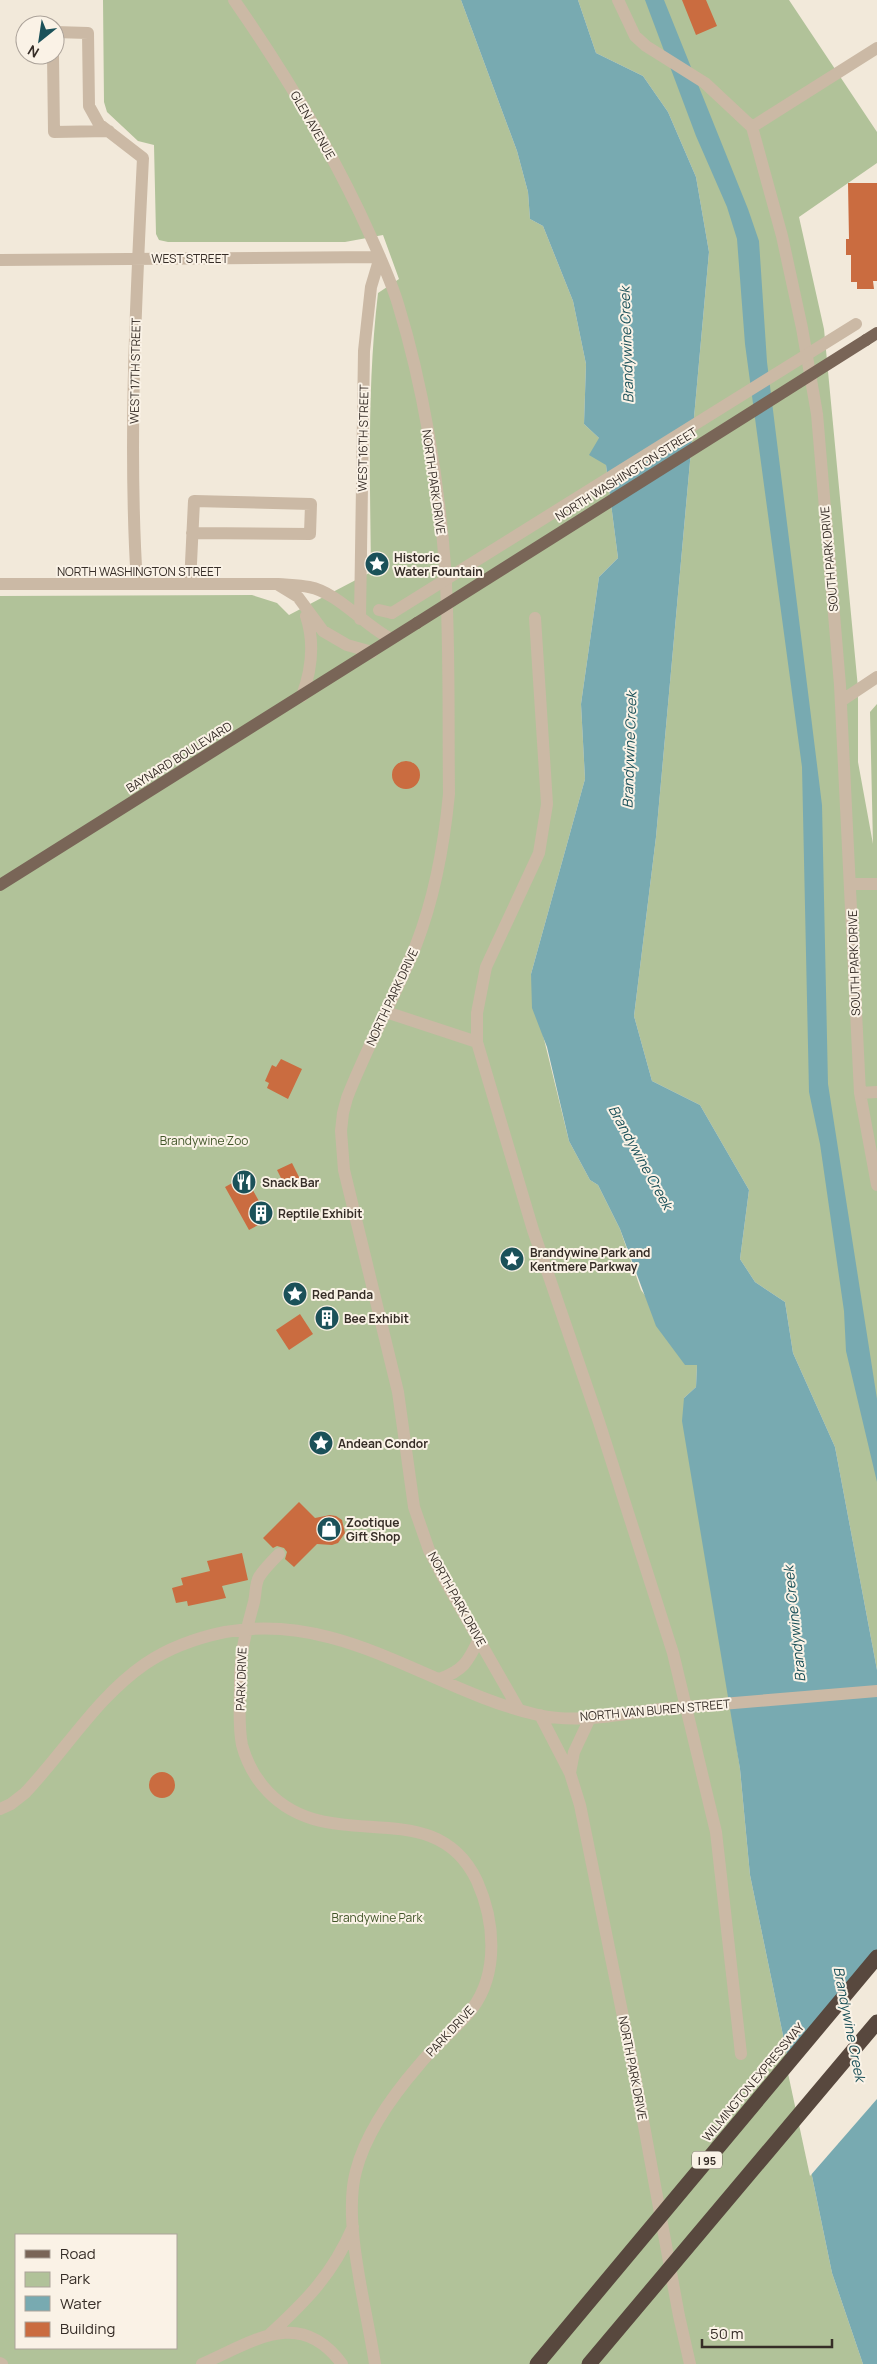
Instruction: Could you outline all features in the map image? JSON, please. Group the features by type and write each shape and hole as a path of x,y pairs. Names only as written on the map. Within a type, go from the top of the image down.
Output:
{"highway":[{"name":"WILMINGTON EXPRESSWAY","path":"537,2364 877,1957"},
{"path":"589,2364 877,2022"}],"main road":[{"name":"NORTH WASHINGTON STREET","path":"372,652 877,333"},
{"name":"BAYNARD BOULEVARD","path":"0,886 372,652"}],"street":[{"name":"GLEN AVENUE","path":"234,0 306,110 361,214 380,257"},
{"path":"618,0 635,36 658,55 705,84 752,127 877,48"},
{"path":"65,32 88,33 89,106 100,124 109,132"},
{"path":"53,65 54,132 109,132"},
{"name":"SOUTH PARK DRIVE","path":"752,127 784,245 802,328 817,414 840,701 851,884 860,1093 877,1185"},
{"name":"WEST 17TH STREET","path":"109,132 143,158 138,258 132,496 137,584"},
{"name":"WEST STREET","path":"0,260 380,257"},
{"name":"WEST 16TH STREET","path":"360,620 364,351 371,286 380,257"},
{"name":"NORTH PARK DRIVE","path":"380,257 398,302 410,348 433,471 445,565 449,794 441,863 416,944 356,1075 345,1105 341,1131 344,1170 398,1392 410,1486 416,1514 429,1550 519,1710"},
{"path":"379,610 392,613 856,324"},
{"path":"190,584 192,534 194,501 311,504 310,534 192,534"},
{"name":"NORTH WASHINGTON STREET","path":"0,584 278,584 310,587 339,600 360,620 391,639"},
{"path":"278,584 298,597 323,631 348,645 372,652"},
{"path":"298,597 310,628 312,642 310,670 302,696"},
{"path":"535,618 547,804 540,853 486,967 477,1013 477,1042 533,1230 599,1422 673,1653 716,1832 741,2054"},
{"path":"840,701 877,677"},
{"path":"851,884 877,884"},
{"path":"386,1012 477,1042"},
{"path":"860,1093 877,1092"},
{"name":"PARK DRIVE","path":"279,1554 257,1579 240,1659 242,1744 255,1776 278,1802 312,1820 345,1826 412,1831 436,1838 464,1860 476,1880 485,1904 490,1926 490,1964 479,1998 460,2023 420,2064 401,2087 383,2113 356,2169 352,2188 351,2208 375,2364"},
{"name":"NORTH VAN BUREN STREET","path":"0,1809 11,1804 25,1793 52,1764 92,1712 124,1680 145,1664 184,1643 208,1636 246,1629 297,1630 330,1636 384,1654 472,1694 540,1715 590,1718 662,1709 877,1691"},
{"path":"439,1679 455,1673 463,1666 479,1640"},
{"name":"NORTH PARK DRIVE","path":"540,1715 570,1773 580,1805 633,2066 690,2364"},
{"path":"570,1773 574,1752 590,1718"},
{"path":"269,2335 319,2286 332,2269 353,2227"},
{"path":"202,2364 269,2335 287,2332 316,2338 326,2344 342,2364"}],"green space":[{"name":"Brandywine Park","path":"103,0 461,0 517,151 528,192 530,219 543,226 573,301 586,364 584,424 599,438 606,465 618,558 599,577 581,704 585,779 531,974 542,1031 569,1141 590,1180 598,1185 620,1229 641,1290 697,1365 696,1387 684,1398 740,1769 750,1875 832,2273 863,2364 0,2364 0,596 252,595 277,603 289,615 371,572 370,432 374,328 378,293 399,279 383,235 345,242 168,242 159,240 156,234 154,145 138,141 107,112 104,102"},
{"path":"578,0 789,0 877,132 877,163 799,217 824,329 858,688 858,762 873,844 870,712 877,704 877,1670 835,1447 793,1353 785,1302 755,1282 740,1259 749,1190 700,1105 652,1081 634,1016 656,837 709,252 696,177 668,112 643,76 596,53"}],"water":[{"name":"Brandywine Creek","path":"461,0 578,0 596,53 643,76 668,112 696,177 709,252 656,837 634,1016 652,1081 700,1105 749,1190 740,1259 755,1282 785,1302 793,1353 835,1447 877,1670 877,2364 863,2364 832,2273 750,1875 740,1769 682,1421 684,1398 696,1387 697,1365 685,1365 656,1326 620,1229 598,1185 590,1180 569,1141 547,1047 532,1008 531,974 585,779 581,704 599,577 618,558 606,465 589,455 599,438 584,424 586,364 573,301 543,226 530,219 528,192 517,151"},
{"path":"645,0 664,0 748,209 759,241 767,362 822,805 828,1084 877,1399 877,1482 846,1351 844,1311 820,1144 809,1092 802,767 745,344 737,239 727,207 696,136"}],"pier":[{"path":"877,1959 877,2099 810,2176 786,2064"}],"building":[{"path":"682,0 706,0 717,26 696,35"},
{"path":"848,183 877,183 877,281 873,281 874,289 857,289 857,282 851,282 851,255 846,255 846,239 849,239"},
{"path":"406,761 416,765 420,775 416,785 406,789 396,785 392,775 396,765"},
{"path":"281,1059 302,1069 288,1099 267,1088 269,1083 265,1081 272,1065 276,1067"},
{"path":"292,1163 301,1181 285,1186 277,1170"},
{"path":"245,1176 269,1219 249,1230 225,1187"},
{"path":"300,1314 313,1334 289,1350 276,1330"},
{"path":"299,1502 315,1518 330,1515 342,1520 345,1533 338,1543 332,1545 317,1544 294,1567 285,1559 287,1552 284,1548 277,1546 273,1548 263,1538"},
{"path":"242,1553 248,1580 222,1586 226,1598 188,1606 187,1601 176,1603 172,1588 183,1585 181,1578 210,1571 207,1561"},
{"path":"162,1772 171,1776 175,1785 171,1794 162,1798 153,1794 149,1785 153,1776"}],"place":[{"name":"Historic Water Fountain","path":"377,564"},
{"name":"Snack Bar","path":"244,1182"},
{"name":"Reptile Exhibit","path":"261,1213"},
{"name":"Brandywine Park and Kentmere Parkway","path":"512,1259"},
{"name":"Red Panda","path":"295,1294"},
{"name":"Bee Exhibit","path":"327,1318"},
{"name":"Andean Condor","path":"321,1443"},
{"name":"Zootique Gift Shop","path":"329,1529"}],"park label":[{"name":"Brandywine Zoo","path":"204,1140"}]}
